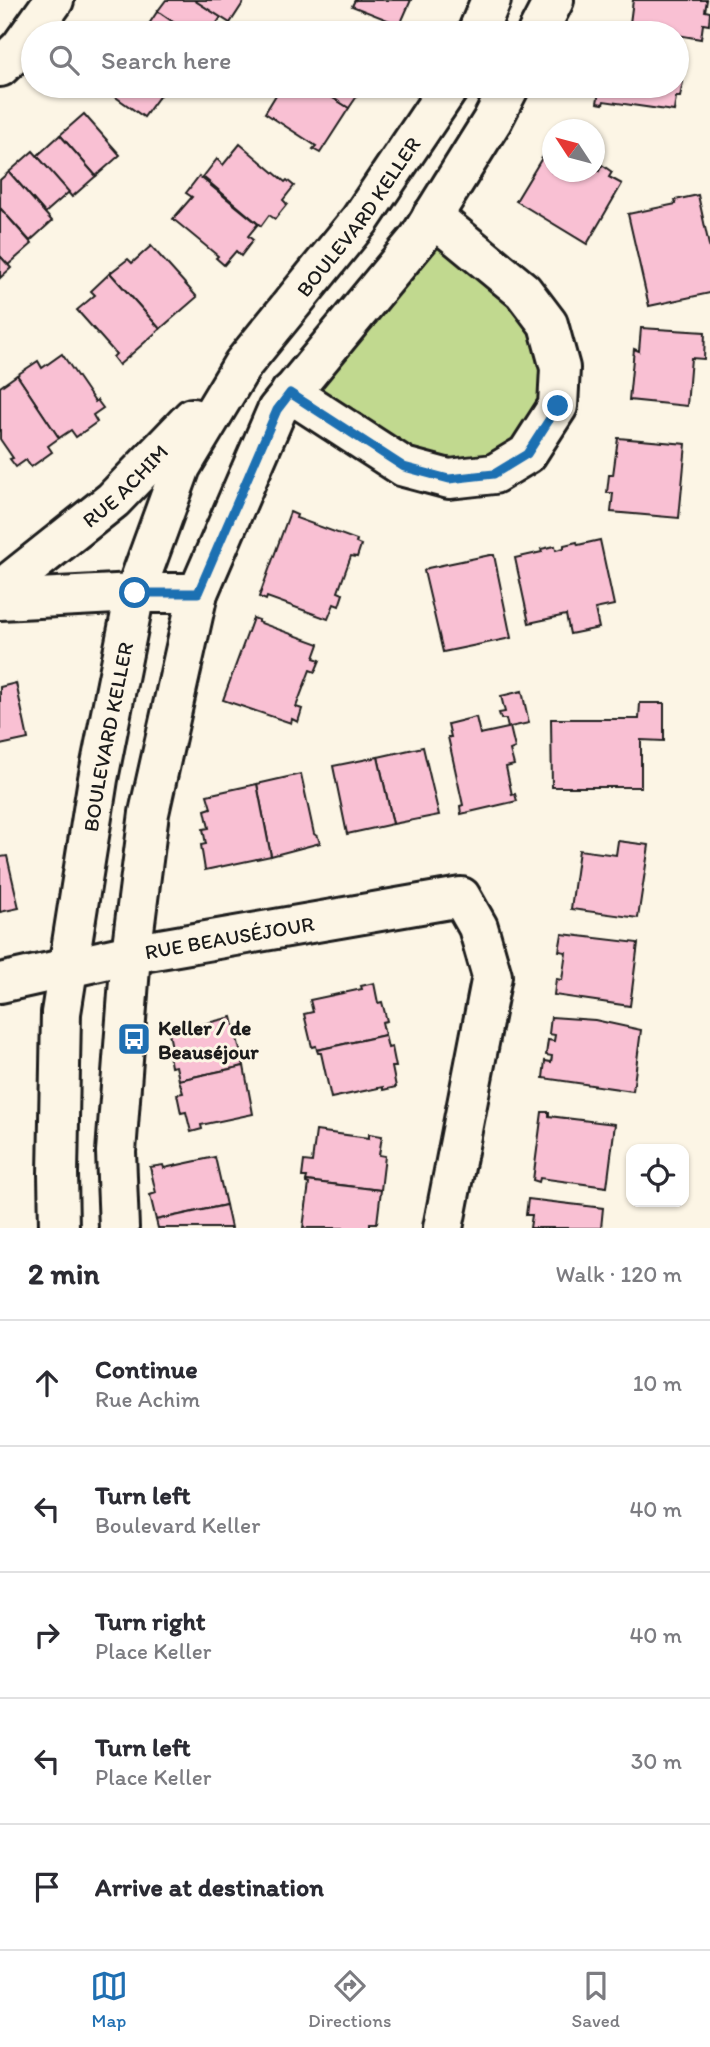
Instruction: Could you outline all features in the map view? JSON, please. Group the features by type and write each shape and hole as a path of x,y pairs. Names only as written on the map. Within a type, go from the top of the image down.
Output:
{"street":[{"path":"39,21 54,0"},
{"path":"482,21 491,0"},
{"path":"543,21 554,0"},
{"path":"0,67 21,47"},
{"name":"BOULEVARD KELLER","path":"59,1228 61,1013 97,779 135,593 181,467 240,369 360,220 442,98"},
{"path":"119,1228 116,1152 131,954 149,813 198,593 277,410 419,238 504,98"},
{"path":"290,393 404,467 449,479 494,474 527,454 558,406 560,368 548,324 523,291 432,216"},
{"name":"RUE ACHIM","path":"0,590 113,500 240,369"},
{"path":"0,600 135,593 198,593"},
{"name":"RUE BEAUSÉJOUR","path":"0,982 131,954 461,897 478,927 492,976 443,1228"}],"green space":[{"path":"433,241 537,327 546,359 542,403 510,448 448,466 400,452 309,391"}],"building":[{"path":"166,0 194,0 221,17 218,21 171,21 157,12"},
{"path":"194,0 245,0 231,21 227,21"},
{"path":"355,0 411,0 402,21 390,21 352,6"},
{"path":"633,0 707,0 705,11 710,12 709,25 703,24 701,39 689,37 689,21 630,21"},
{"path":"157,12 172,21 151,21"},
{"path":"117,98 158,98 144,117"},
{"path":"274,98 333,98 349,108 320,153 313,149 316,146 265,113"},
{"path":"333,98 356,98 349,108"},
{"path":"598,98 676,98 674,111 604,101 603,104 597,103"},
{"path":"84,114 120,155 96,176 60,135"},
{"path":"60,135 96,176 72,197 37,156"},
{"path":"240,144 285,182 287,180 294,186 283,200 287,204 275,219 269,215 261,226 203,177 217,159 223,165"},
{"path":"33,151 69,192 45,213 9,172"},
{"path":"542,158 542,182 605,182 605,167 612,172 609,177 622,184 587,244 516,201"},
{"path":"9,172 52,221 30,241 0,208 0,180"},
{"path":"199,176 258,224 248,236 253,240 241,256 236,251 224,265 216,258 218,256 173,219 192,197 186,193"},
{"path":"698,195 710,250 710,293 649,306 628,214 676,204 675,200"},
{"path":"0,208 32,244 8,265 0,256"},
{"path":"151,246 197,297 160,329 110,273 128,259 132,263"},
{"path":"0,256 11,268 0,278"},
{"path":"110,273 160,329 119,365 113,357 116,354 77,310 95,295 91,291"},
{"path":"641,328 705,332 704,359 691,358 687,406 629,400 634,349 639,351"},
{"path":"62,354 95,402 97,400 103,408 93,415 97,422 76,437 71,430 59,438 17,375 38,361 42,368"},
{"path":"17,375 59,438 48,446 52,452 31,467 26,460 16,467 0,439 0,387"},
{"path":"618,438 686,444 679,518 611,512 613,493 607,493 609,475 613,475"},
{"path":"290,512 297,515 296,518 357,540 356,543 361,545 357,557 351,556 338,592 343,594 339,606 334,604 328,619 267,597 266,600 259,597"},
{"path":"600,540 614,605 595,609 599,628 570,634 566,615 529,623 515,558 555,546 556,550 577,542 578,545"},
{"path":"494,555 511,638 443,652 424,571"},
{"path":"253,618 319,644 314,658 320,660 315,672 310,670 296,707 302,709 298,722 292,719 291,723 223,700"},
{"path":"16,683 28,739 0,745 0,687"},
{"path":"522,691 529,723 510,727 515,748 510,750 514,765 506,767 512,795 515,794 517,801 461,814 460,806 463,805 448,737 451,737 448,724 476,717 480,734 508,728 506,719 501,719 499,713 505,712 501,696"},
{"path":"640,703 664,703 664,741 641,740 641,787 552,787 551,719 639,719"},
{"path":"423,747 439,815 393,824 378,757"},
{"path":"378,757 393,824 347,834 333,766"},
{"path":"301,774 314,834 320,843 271,856 257,784"},
{"path":"257,784 271,856 205,870 201,845 206,844 203,829 209,828 205,810 211,808 207,795"},
{"path":"618,841 649,845 638,918 571,909 579,850 616,855"},
{"path":"7,856 19,908 0,912 0,857"},
{"path":"562,934 638,943 630,1006 554,995 556,979 562,980 566,952 559,951"},
{"path":"374,983 378,1003 382,1002 387,1021 382,1022 385,1035 317,1050 316,1046 312,1047 304,1014 313,1012 310,1000 362,989 361,986"},
{"path":"232,1017 235,1029 243,1027 245,1036 237,1038 244,1066 179,1080 176,1066 171,1067 168,1049 172,1048 168,1028 179,1026 183,1029"},
{"path":"551,1017 595,1020 641,1030 633,1091 543,1078 545,1061 551,1062 552,1056 546,1055 548,1040 554,1041 555,1035 549,1034"},
{"path":"385,1035 388,1048 392,1047 396,1087 383,1090 383,1087 331,1098 321,1053 317,1050"},
{"path":"244,1066 253,1114 201,1125 202,1129 191,1132 186,1112 181,1113 177,1094 183,1093 179,1080"},
{"path":"542,1112 549,1112 549,1116 615,1124 607,1187 540,1178 539,1182 533,1180"},
{"path":"316,1131 369,1138 369,1134 382,1136 379,1155 385,1156 381,1190 306,1181 307,1177 302,1177 304,1161 312,1162"},
{"path":"215,1157 226,1205 156,1220 150,1195 156,1193 150,1167 163,1165 164,1168"},
{"path":"306,1181 381,1190 377,1223 370,1223 370,1228 303,1228 309,1184"},
{"path":"528,1199 603,1208 601,1228 530,1228 532,1215 526,1215"},
{"path":"226,1205 231,1228 158,1228 156,1220"}],"place":[{"name":"Keller / de Beauséjour","path":"134,1039"}],"route":[{"path":"135,593 198,593 277,410 290,393 404,467 449,479 494,474 527,454 558,406"}]}
